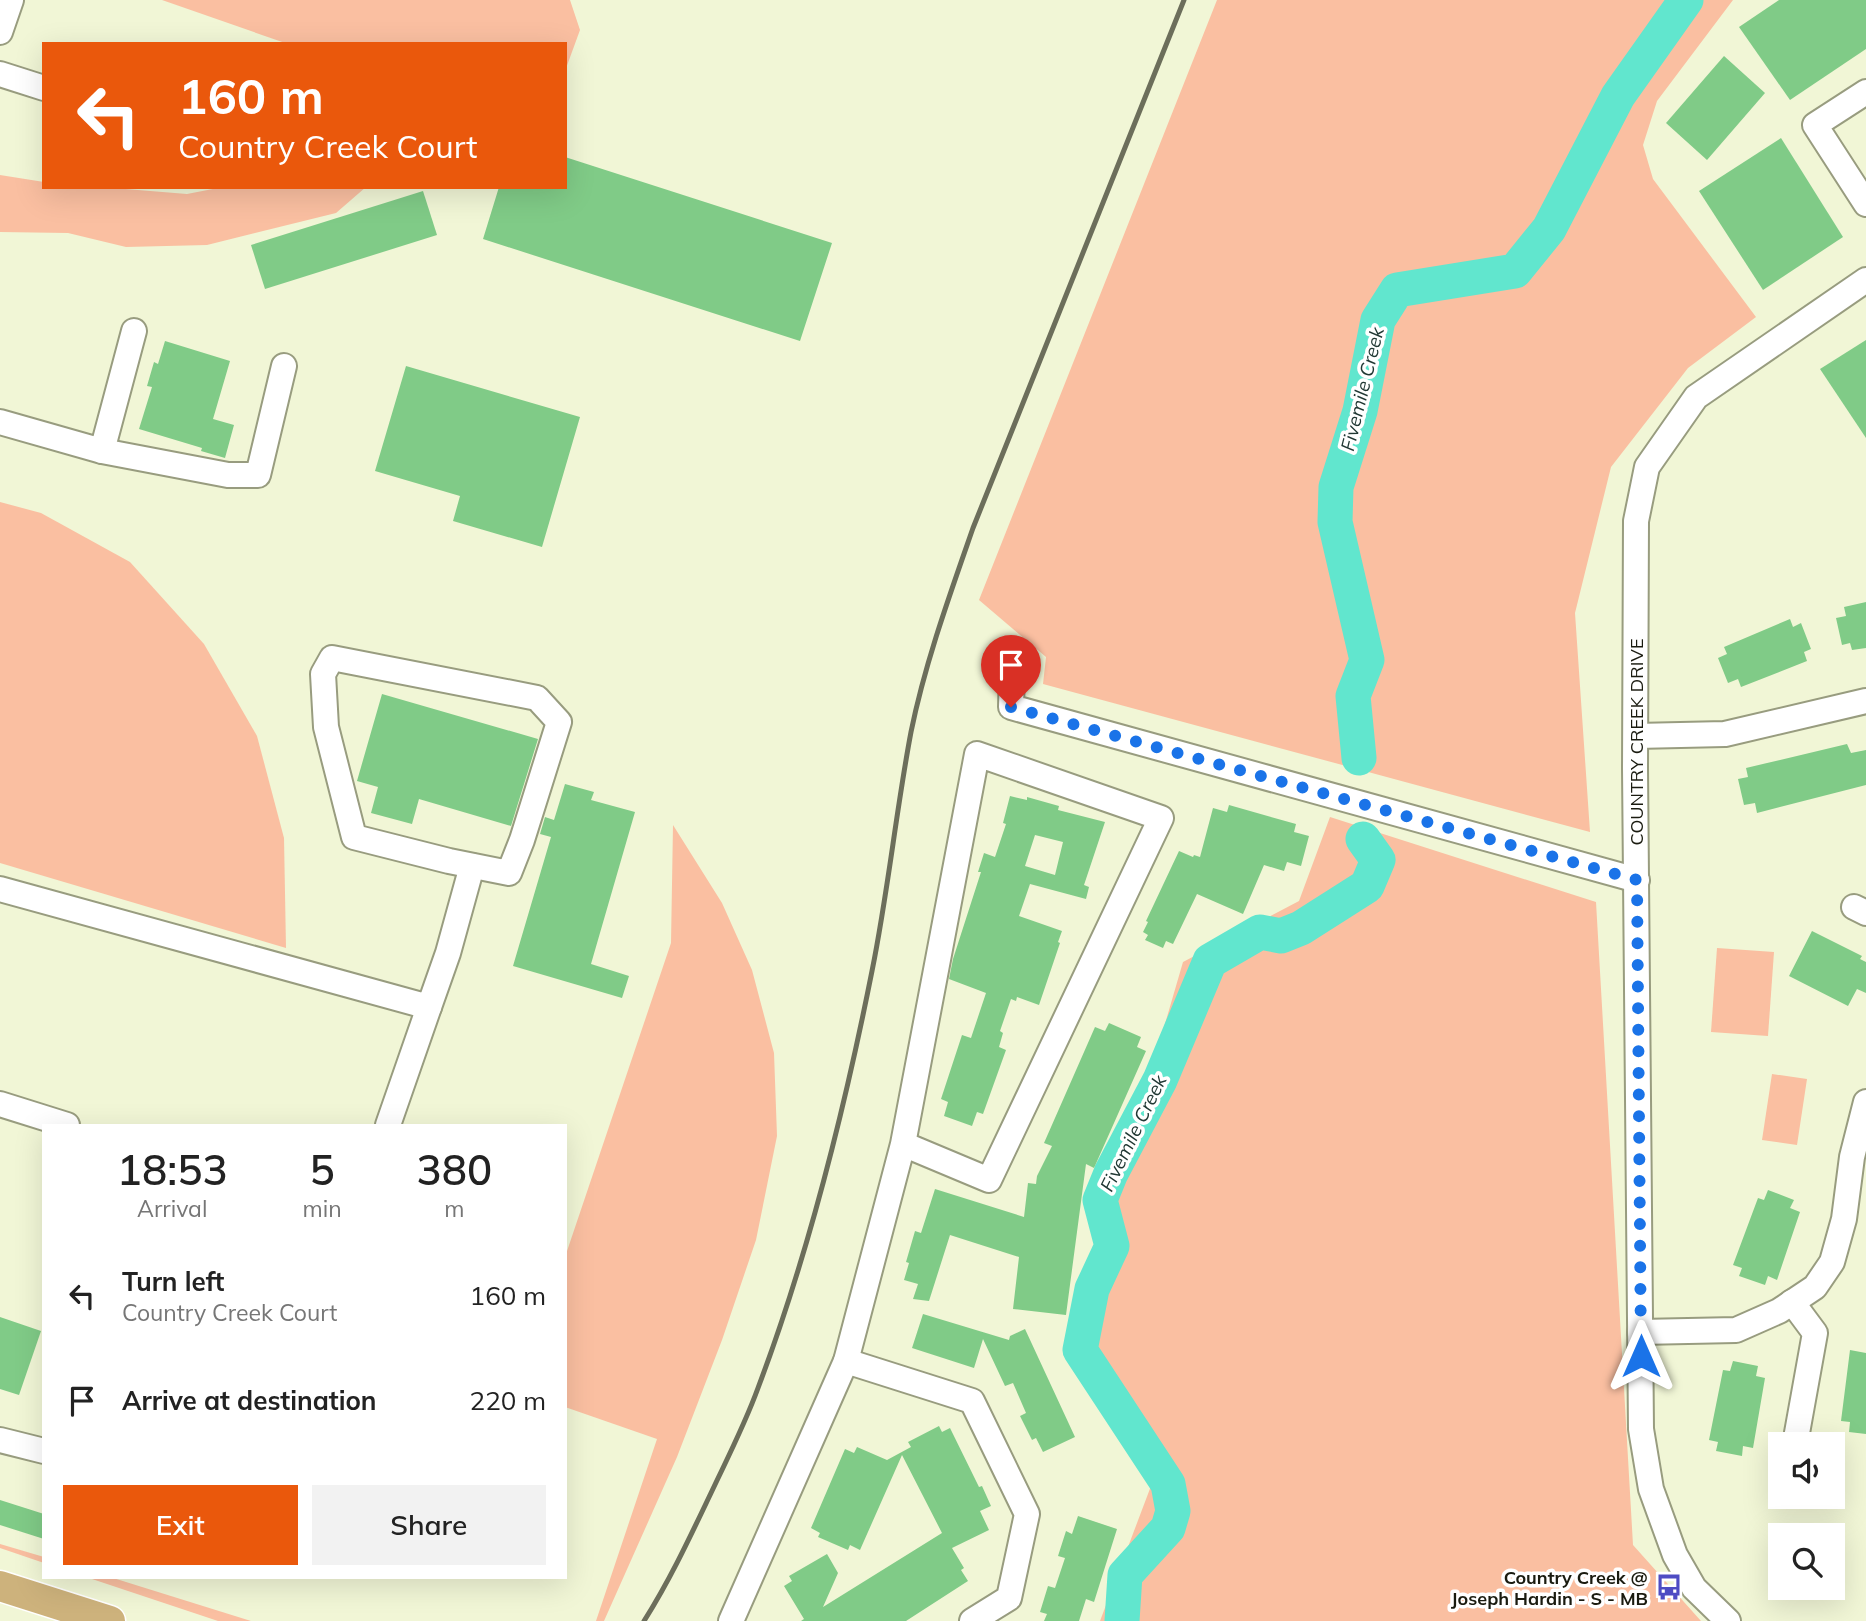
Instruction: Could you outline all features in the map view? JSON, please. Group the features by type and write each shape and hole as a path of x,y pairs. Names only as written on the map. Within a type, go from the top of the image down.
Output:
{"main road":[{"path":"0,1586 110,1621"}],"street":[{"path":"0,32 11,0"},
{"path":"0,74 42,87"},
{"path":"1866,92 1815,125 1866,204"},
{"name":"COUNTRY CREEK DRIVE","path":"1728,1621 1694,1588 1675,1555 1651,1489 1641,1429 1636,521 1647,467 1696,397 1866,280"},
{"path":"102,451 134,331"},
{"path":"0,422 102,451 228,475 258,475 284,366"},
{"path":"332,658 537,698 559,722 509,873 472,866 354,837 326,727 323,674 332,658"},
{"path":"1012,673 1011,707 1637,880"},
{"path":"1636,736 1725,734 1866,701"},
{"path":"731,1621 845,1361 904,1144 976,754 1161,818 989,1180 904,1144"},
{"path":"388,1124 448,953 472,866"},
{"path":"0,889 429,1007"},
{"path":"1640,1332 1736,1330 1779,1311 1815,1287 1832,1262 1844,1219 1852,1157 1866,1102"},
{"path":"0,1104 64,1124"},
{"path":"1792,1302 1815,1333 1797,1432"},
{"path":"845,1361 972,1401 1027,1514 1009,1598 972,1621"},
{"path":"0,1440 42,1450"}],"shaded area":[{"path":"162,0 570,0 580,30 567,66 567,42 282,42"},
{"path":"1217,0 1733,0 1657,101 1643,145 1653,179 1756,317 1688,368 1611,467 1575,613 1590,832 1043,684 1046,657 979,600"},
{"path":"0,175 42,182 42,189 126,189 187,194 213,189 364,189 336,213 207,245 126,247 68,233 0,232"},
{"path":"0,502 41,513 130,562 204,644 257,736 284,838 286,948 0,863"},
{"path":"1330,817 1596,902 1633,1545 1701,1621 1100,1621 1151,1486 1070,1350 1183,962 1299,901"},
{"path":"673,825 722,903 752,970 774,1053 777,1136 756,1240 722,1340 677,1457 604,1621 596,1621 657,1439 567,1408 567,1251 671,943"},
{"path":"1717,948 1774,952 1768,1036 1711,1032"},
{"path":"1772,1074 1807,1079 1797,1145 1762,1140"},
{"path":"0,1544 42,1556 42,1562 0,1548"},
{"path":"92,1579 116,1579 251,1621 218,1621"}],"building":[{"path":"1779,0 1866,0 1866,49 1790,100 1739,27"},
{"path":"1724,56 1765,93 1707,160 1666,123"},
{"path":"1781,138 1843,237 1763,290 1699,191"},
{"path":"567,158 832,243 800,341 483,239 498,189 567,189"},
{"path":"423,191 437,235 265,289 251,245"},
{"path":"1866,340 1866,438 1820,369"},
{"path":"165,341 230,361 213,419 234,425 225,458 201,451 202,448 139,429 152,387 147,386 154,362 158,364"},
{"path":"406,366 580,417 542,547 453,521 460,496 375,471"},
{"path":"1866,602 1866,648 1852,650 1850,643 1842,645 1836,618 1846,616 1844,607"},
{"path":"1790,619 1793,627 1801,623 1811,649 1804,652 1807,661 1741,687 1738,679 1728,683 1718,658 1727,654 1724,647"},
{"path":"382,694 538,739 511,826 419,799 412,824 371,813 378,787 357,781"},
{"path":"1847,744 1851,753 1866,750 1866,785 1757,813 1755,803 1744,805 1738,779 1748,777 1746,768"},
{"path":"565,784 594,792 591,800 635,812 591,964 629,976 622,998 513,966 551,837 540,834 545,817 554,820"},
{"path":"1010,796 1027,800 1027,797 1059,806 1058,810 1105,822 1084,885 1089,887 1086,899 1030,884 1019,916 1062,931 1058,942 1060,943 1039,1005 1017,997 1016,1001 1011,999 1000,1031 1003,1033 999,1047 1006,1050 983,1114 977,1112 972,1126 944,1116 948,1102 941,1099 962,1035 971,1038 986,993 949,979 981,872 978,872 984,853 995,857 1006,824 1003,823","holes":["1035,835 1063,842 1055,875 1025,866"]},
{"path":"1229,805 1296,824 1294,832 1309,836 1301,866 1287,862 1284,871 1264,865 1243,914 1197,894 1173,944 1166,941 1163,948 1145,940 1148,935 1143,932 1148,922 1146,921 1179,851 1200,857 1213,808 1227,812"},
{"path":"1812,931 1862,956 1860,959 1866,962 1866,993 1857,989 1848,1006 1789,976"},
{"path":"1109,1023 1141,1037 1137,1047 1146,1051 1094,1168 1086,1164 1066,1315 1013,1309 1019,1257 950,1235 929,1301 913,1299 918,1284 904,1280 909,1263 906,1262 915,1231 921,1233 935,1189 1024,1217 1028,1183 1036,1184 1037,1176 1052,1146 1044,1143 1095,1027 1105,1031"},
{"path":"1768,1190 1794,1200 1790,1208 1800,1212 1777,1280 1768,1276 1765,1285 1739,1276 1742,1268 1733,1265 1758,1198 1764,1200"},
{"path":"923,1314 1009,1340 1010,1336 1025,1329 1075,1437 1043,1452 1036,1438 1032,1440 1020,1416 1026,1413 1013,1383 1005,1386 983,1339 974,1368 912,1348"},
{"path":"0,1317 41,1331 19,1395 0,1389"},
{"path":"1850,1350 1866,1353 1866,1434 1849,1432 1850,1422 1841,1421"},
{"path":"1733,1361 1758,1366 1756,1376 1765,1378 1753,1448 1743,1446 1742,1456 1716,1451 1718,1442 1709,1440 1723,1370 1730,1371"},
{"path":"939,1426 942,1432 950,1428 991,1506 980,1511 989,1530 952,1548 968,1581 906,1621 801,1621 804,1619 784,1586 792,1581 789,1576 827,1554 838,1573 823,1607 942,1533 902,1455 860,1550 850,1545 848,1550 818,1537 820,1533 811,1528 845,1449 854,1453 857,1447 887,1460 911,1447 908,1442"},
{"path":"0,1500 42,1513 42,1538 0,1525"},
{"path":"1078,1516 1117,1529 1094,1602 1086,1599 1079,1621 1044,1621 1047,1614 1040,1612 1048,1586 1055,1588 1065,1558 1058,1556 1066,1531 1072,1534"}],"waterway":[{"name":"Fivemile Creek","path":"1359,758 1353,696 1367,660 1335,522 1336,487 1360,411 1378,320 1397,290 1515,271 1549,229 1618,96 1686,0"},
{"name":"Fivemile Creek","path":"1122,1621 1125,1575 1168,1528 1173,1511 1168,1484 1080,1350 1092,1289 1112,1246 1100,1200 1111,1173 1160,1080 1210,961 1260,932 1281,936 1301,928 1367,886 1378,860 1363,839"}],"railway":[{"path":"644,1621 679,1558 736,1441 753,1401 793,1286 824,1182 850,1077 878,941 911,732 931,655 973,528 1184,0"}],"place":[{"name":"Country Creek @ Joseph Hardin - S - MB","path":"1669,1587"}],"route":[{"path":"1011,707 1637,880 1641,1356"}]}
